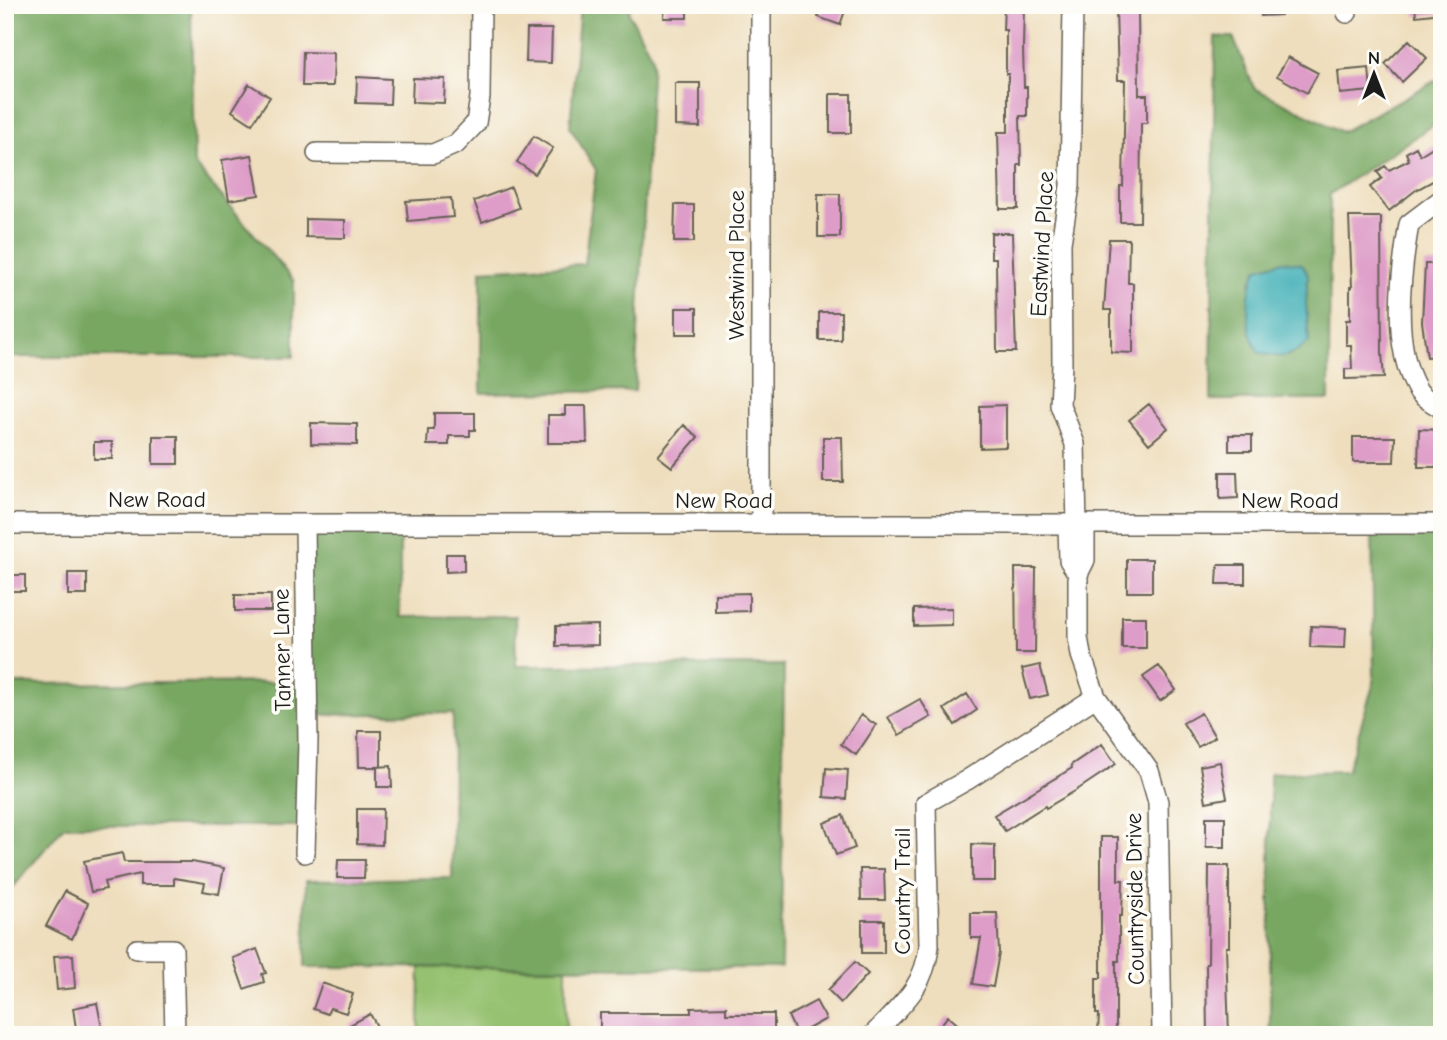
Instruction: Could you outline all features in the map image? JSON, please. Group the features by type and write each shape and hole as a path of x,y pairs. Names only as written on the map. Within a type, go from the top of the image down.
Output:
{"street":[{"path":"317,153 433,154 456,144 476,122 480,97 481,5"},
{"name":"Westwind Place","path":"761,5 761,524"},
{"name":"Eastwind Place","path":"1073,5 1070,186 1061,243 1060,405 1075,444 1077,525"},
{"path":"1442,199 1409,224 1400,276 1403,352 1417,391 1442,409"},
{"name":"New Road","path":"5,524 1442,524"},
{"name":"Tanner Lane","path":"305,524 305,853"},
{"name":"Countryside Drive","path":"1077,525 1085,560 1078,574 1080,655 1096,697 1149,771 1158,802 1162,1035"},
{"name":"Country Trail","path":"873,1035 915,990 928,962 926,803 967,780 1096,697"},
{"path":"137,949 173,949 175,1035"}],"green space":[{"path":"5,5 191,5 194,164 294,281 294,357 5,357"},
{"path":"580,5 630,5 629,13 652,57 635,391 481,393 481,270 584,264 596,170 570,127"},
{"path":"1215,37 1233,37 1254,88 1342,132 1442,77 1442,119 1330,194 1329,400 1211,400","holes":["1258,268 1308,275 1306,302 1248,317 1251,282"]},
{"path":"305,524 400,524 400,617 515,616 516,666 784,665 781,968 305,967 306,880 452,878 453,713 308,715 306,826 64,826 5,897 5,684 307,682"},
{"path":"1372,525 1442,525 1442,1035 1270,1035 1270,773 1347,771 1374,682"},
{"path":"420,967 566,968 566,1035 419,1035"}],"water":[{"path":"1283,261 1302,264 1308,275 1306,302 1309,342 1290,354 1279,357 1258,352 1250,332 1248,310 1251,288 1258,268"}],"building":[{"path":"665,5 687,5 687,18 664,18"},
{"path":"822,5 847,5 840,25 818,17"},
{"path":"1004,5 1024,5 1024,87 1027,87 1027,116 1020,116 1018,209 1000,209 998,132 1008,132"},
{"path":"1261,5 1281,5 1281,15 1261,16"},
{"path":"1415,5 1442,5 1442,13 1416,16"},
{"path":"1116,9 1138,9 1139,95 1147,95 1147,123 1141,123 1140,222 1120,222 1125,80 1118,80"},
{"path":"527,29 552,29 551,63 526,62"},
{"path":"1409,40 1427,58 1402,82 1385,64"},
{"path":"303,52 334,53 333,86 302,86"},
{"path":"1288,57 1318,73 1307,93 1277,76"},
{"path":"1369,68 1371,91 1340,94 1338,71"},
{"path":"357,77 391,79 390,104 356,103"},
{"path":"413,78 445,79 444,103 412,102"},
{"path":"675,83 700,83 700,127 675,126"},
{"path":"249,84 270,97 252,124 232,111"},
{"path":"830,94 851,94 851,133 830,133"},
{"path":"534,136 553,148 535,174 517,162"},
{"path":"1442,141 1442,176 1416,190 1389,211 1370,187 1382,178 1377,172 1385,166 1389,170 1409,160 1406,153 1416,147 1420,155"},
{"path":"252,155 259,195 229,200 222,160"},
{"path":"511,187 519,208 482,222 474,201"},
{"path":"818,194 840,194 840,237 818,237"},
{"path":"451,198 453,217 408,221 406,201"},
{"path":"675,205 694,205 694,242 674,242"},
{"path":"1349,217 1381,217 1384,378 1345,379 1345,369 1352,369 1351,345 1346,345 1346,320 1350,320 1352,287"},
{"path":"306,219 345,220 345,238 306,237"},
{"path":"991,233 1012,233 1016,352 997,352 996,258 991,258"},
{"path":"1109,239 1129,239 1128,283 1133,283 1133,353 1111,352 1111,310 1104,310"},
{"path":"1425,264 1442,264 1442,356 1427,357 1422,322"},
{"path":"676,308 697,308 697,334 676,334"},
{"path":"819,312 841,312 841,340 819,340"},
{"path":"1149,404 1168,428 1149,444 1129,420"},
{"path":"1006,405 1006,447 980,448 980,406"},
{"path":"565,406 586,406 587,443 548,443 548,415 565,415"},
{"path":"434,413 475,413 475,430 470,430 470,436 449,436 449,445 427,445 428,430 434,430"},
{"path":"311,423 357,424 357,445 311,444"},
{"path":"684,425 698,437 672,467 658,456"},
{"path":"1419,429 1442,430 1442,467 1418,467"},
{"path":"1229,435 1252,435 1252,451 1229,451"},
{"path":"153,436 178,436 178,464 153,464"},
{"path":"823,437 842,437 843,482 823,482"},
{"path":"1353,437 1395,437 1394,462 1353,462"},
{"path":"94,442 112,442 112,459 94,459"},
{"path":"1220,472 1237,472 1238,498 1220,499"},
{"path":"446,554 464,554 464,571 446,572"},
{"path":"1127,559 1152,559 1152,592 1127,592"},
{"path":"1218,565 1245,565 1245,584 1217,584"},
{"path":"1015,568 1036,568 1035,653 1016,653"},
{"path":"68,573 87,573 87,595 68,595"},
{"path":"5,575 25,575 25,591 5,591"},
{"path":"749,593 749,611 715,612 715,594"},
{"path":"235,595 271,595 271,611 235,611"},
{"path":"952,608 952,625 914,626 914,609"},
{"path":"1122,617 1146,617 1146,648 1122,648"},
{"path":"598,625 598,645 556,646 556,626"},
{"path":"1311,626 1346,628 1345,648 1310,647"},
{"path":"1040,665 1048,695 1030,699 1022,669"},
{"path":"1159,666 1176,690 1160,701 1143,677"},
{"path":"967,694 977,710 955,725 944,709"},
{"path":"920,699 931,717 899,735 888,717"},
{"path":"1201,713 1215,737 1198,747 1183,723"},
{"path":"861,715 876,725 856,755 841,744"},
{"path":"358,731 381,731 381,767 359,767"},
{"path":"1102,744 1116,764 1005,831 994,815 1072,768 1071,765"},
{"path":"1220,762 1227,798 1206,802 1200,766"},
{"path":"391,766 392,787 377,787 377,767"},
{"path":"826,768 848,770 846,799 824,797"},
{"path":"357,809 383,809 382,845 357,844"},
{"path":"843,815 855,848 836,855 824,823"},
{"path":"1206,817 1225,817 1225,847 1206,847"},
{"path":"1101,837 1118,837 1118,880 1123,880 1122,916 1119,916 1119,961 1116,961 1116,1035 1098,1035 1099,1014 1096,1014 1096,978 1101,978"},
{"path":"972,844 995,845 995,881 972,881"},
{"path":"122,853 124,862 192,862 224,868 219,894 203,891 205,883 174,878 174,885 140,885 140,874 104,882 106,889 91,892 84,861"},
{"path":"338,860 365,860 364,878 337,878"},
{"path":"1209,866 1229,866 1229,947 1226,947 1229,1035 1207,1035"},
{"path":"860,869 884,869 885,900 861,900"},
{"path":"65,891 88,903 72,939 46,926"},
{"path":"971,913 997,913 999,953 993,987 973,984 981,938 971,938"},
{"path":"862,920 884,920 884,953 862,953"},
{"path":"257,949 266,973 262,974 264,982 244,989 233,958"},
{"path":"73,955 75,988 57,990 54,956"},
{"path":"855,962 868,974 841,1003 828,990"},
{"path":"322,983 353,994 346,1013 330,1008 327,1014 313,1009"},
{"path":"816,1001 826,1019 797,1035 788,1016"},
{"path":"97,1003 103,1033 77,1035 73,1008"},
{"path":"726,1007 726,1014 774,1014 774,1031 600,1031 600,1013 691,1013 691,1008"},
{"path":"370,1014 382,1035 356,1035 350,1025"},
{"path":"948,1016 970,1035 932,1035"}]}
